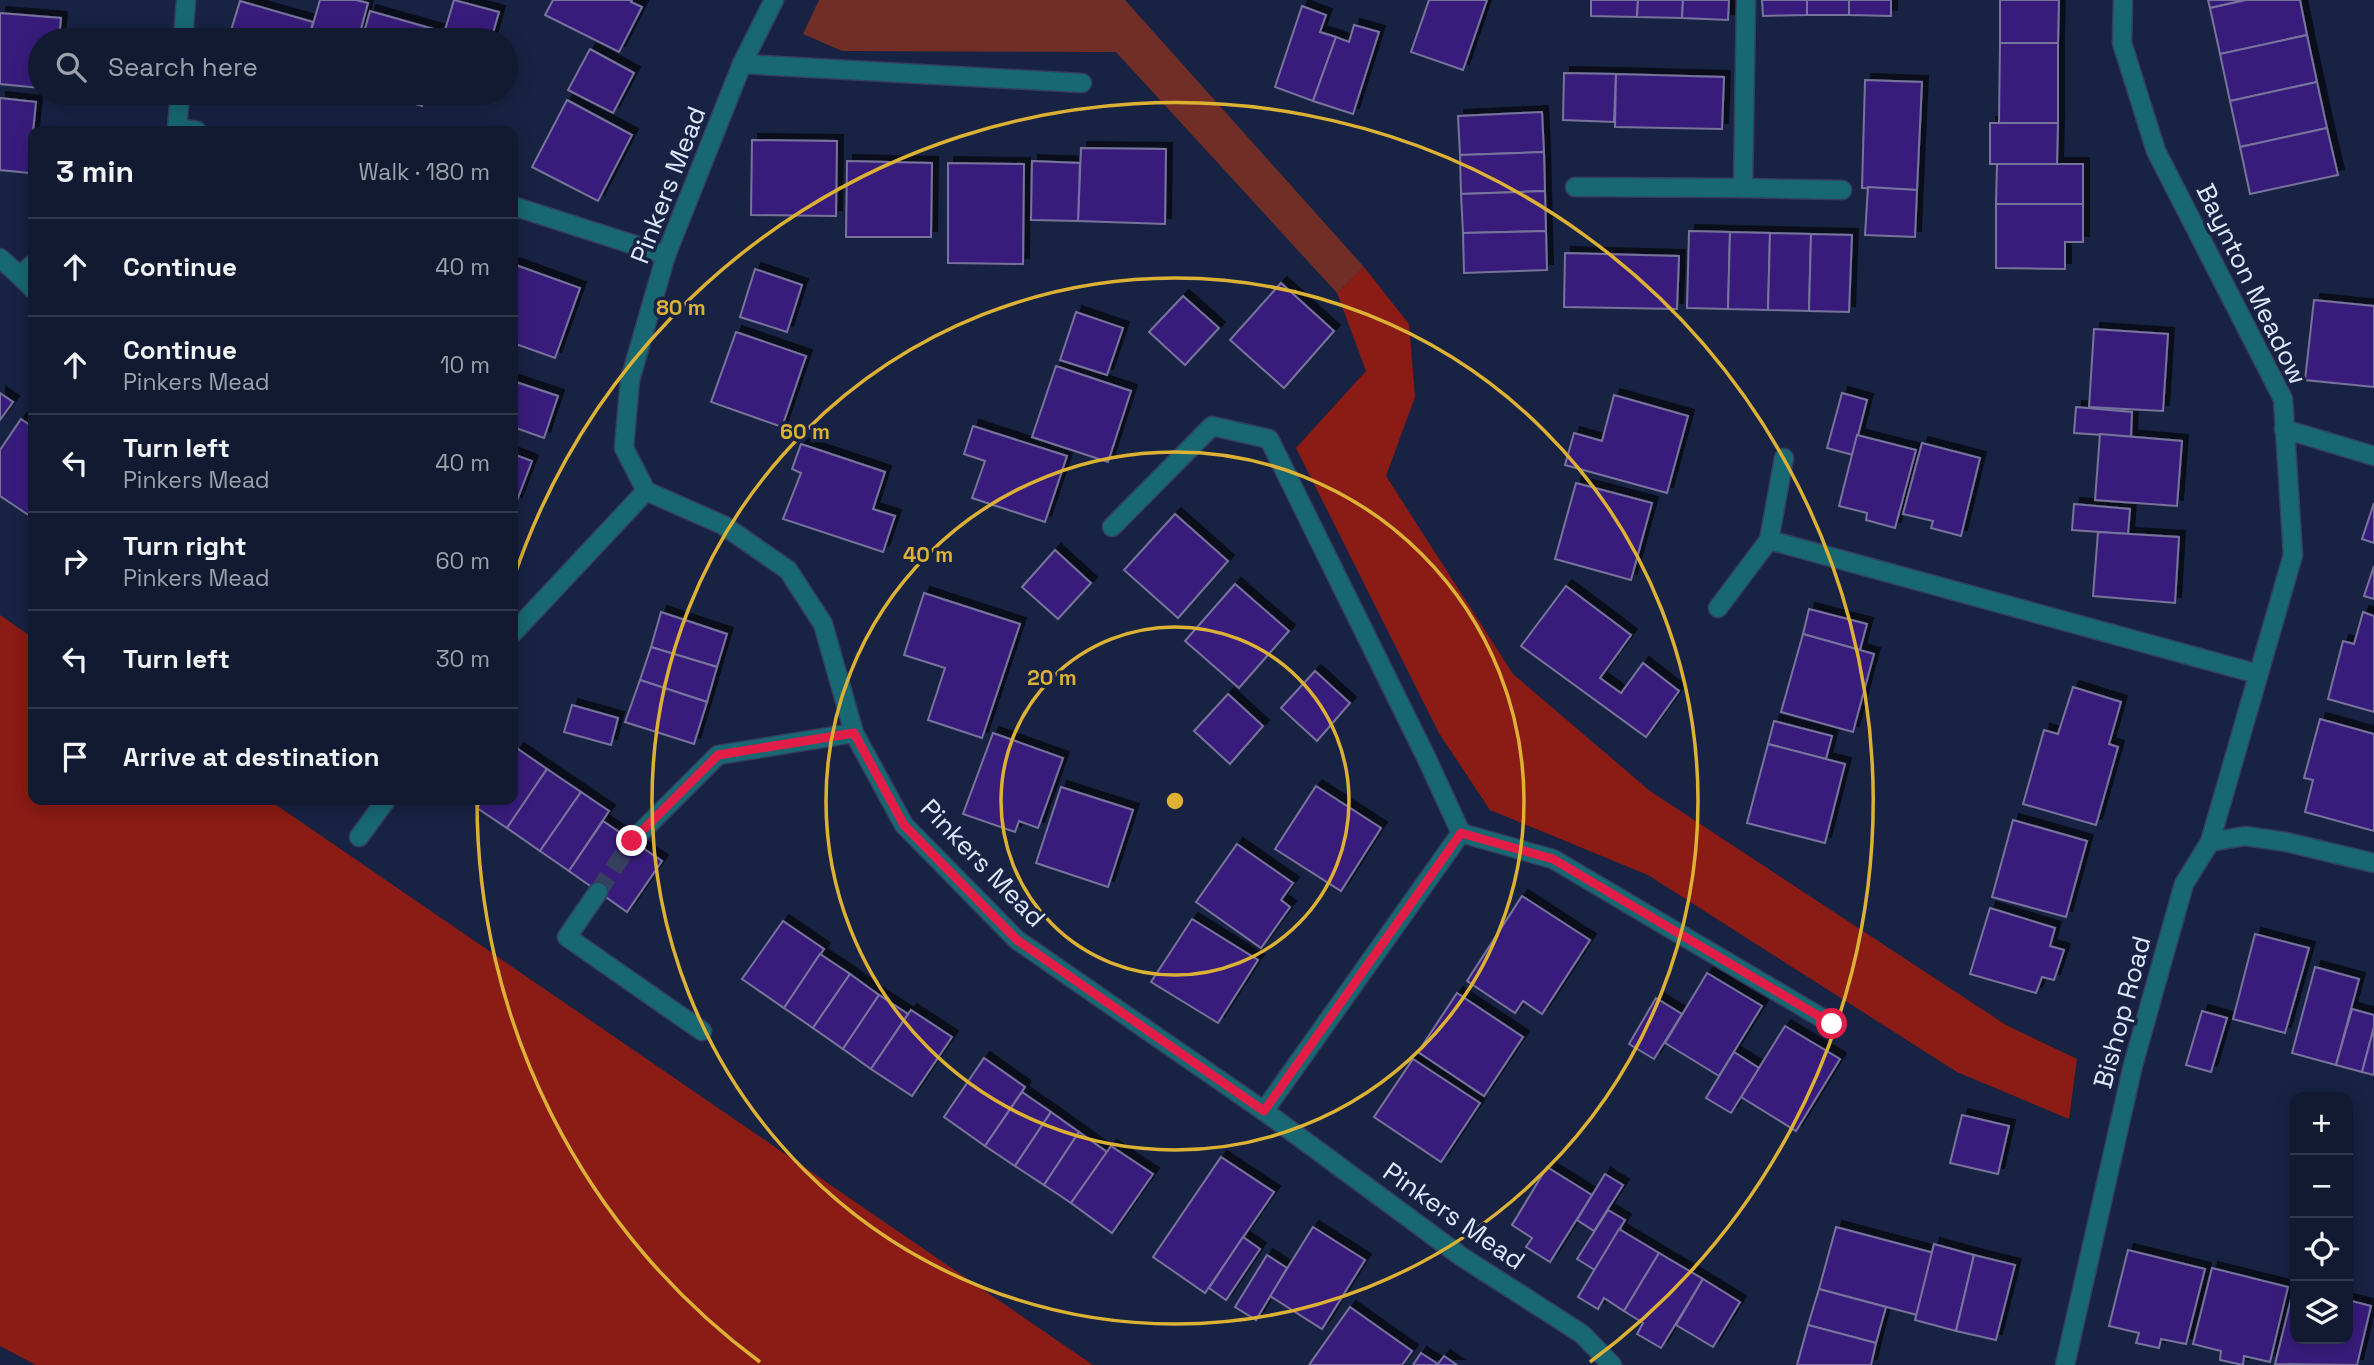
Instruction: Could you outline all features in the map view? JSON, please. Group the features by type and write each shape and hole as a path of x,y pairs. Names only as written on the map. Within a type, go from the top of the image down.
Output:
{"street":[{"path":"184,28 186,0"},
{"name":"Pinkers Mead","path":"774,0 742,64 666,255 629,380 624,448 646,491 723,526 788,570 823,624 854,733 904,825 1017,940 1264,1111 1462,1257 1582,1335 1612,1365"},
{"path":"1744,188 1746,0"},
{"name":"Baynton Meadow","path":"2123,0 2122,43 2156,151 2283,399 2293,555 2210,842"},
{"path":"742,64 1082,83"},
{"path":"175,126 178,105"},
{"path":"1575,187 1842,190"},
{"path":"518,208 666,255"},
{"path":"0,258 28,275"},
{"path":"1112,527 1212,426 1269,439 1461,833 1553,859 1832,1024"},
{"path":"2284,429 2374,456"},
{"path":"1718,608 1769,540 1784,458"},
{"path":"518,622 646,491"},
{"path":"1769,540 2258,674"},
{"path":"632,841 718,755 854,733"},
{"path":"359,837 382,805"},
{"path":"1264,1111 1461,833"},
{"path":"2210,842 2245,836 2286,842 2374,863"},
{"name":"Bishop Road","path":"2065,1365 2137,1052 2184,884 2210,842"},
{"path":"598,892 567,937 702,1031"}],"shaded area":[{"path":"819,0 1125,0 1364,267 1337,293 1116,52 842,51 803,34"},
{"path":"1364,267 1409,324 1415,397 1386,476 1513,674 1650,791 2006,1025 2077,1059 2069,1119 1957,1072 1648,875 1490,810 1439,733 1296,448 1366,371 1337,293"},
{"path":"0,615 28,635 28,805 276,805 1093,1365 36,1365 0,1346"}],"building":[{"path":"320,0 356,0 368,3 361,28 312,28"},
{"path":"454,0 499,12 494,28 446,28"},
{"path":"553,0 632,0 631,2 642,7 619,52 545,15"},
{"path":"1429,0 1487,0 1463,70 1411,52"},
{"path":"1591,0 1638,0 1637,17 1591,16"},
{"path":"1638,0 1683,0 1682,18 1637,17"},
{"path":"1683,0 1729,0 1728,20 1682,18"},
{"path":"1762,0 1807,0 1807,15 1763,16"},
{"path":"1807,0 1849,0 1849,15 1807,15"},
{"path":"1849,0 1891,0 1891,16 1849,15"},
{"path":"2000,0 2059,0 2058,43 2000,43"},
{"path":"2208,0 2246,0 2210,8"},
{"path":"2246,0 2300,0 2307,35 2220,54 2210,8"},
{"path":"240,1 313,22 311,28 232,28"},
{"path":"1302,6 1326,15 1320,32 1336,37 1313,101 1275,87"},
{"path":"370,11 430,28 365,28"},
{"path":"0,13 61,18 60,28 28,28 28,87 0,84"},
{"path":"1354,25 1379,32 1353,114 1313,101 1336,37 1349,42"},
{"path":"2307,35 2317,82 2230,101 2220,54"},
{"path":"2000,43 2058,43 2058,123 1999,123"},
{"path":"590,49 634,73 613,113 568,90"},
{"path":"1564,73 1616,74 1614,122 1563,120"},
{"path":"1616,74 1724,77 1722,129 1615,127"},
{"path":"1865,80 1922,82 1917,190 1862,188"},
{"path":"2317,82 2327,128 2240,147 2230,101"},
{"path":"0,98 28,101 28,105 36,105 34,126 28,126 28,173 0,170"},
{"path":"567,100 632,135 598,201 532,167"},
{"path":"1542,112 1544,152 1460,155 1458,116"},
{"path":"1990,123 2058,123 2057,164 1990,164"},
{"path":"2327,128 2338,175 2250,194 2240,147"},
{"path":"752,140 837,141 836,216 751,215"},
{"path":"1081,148 1166,149 1165,224 1078,221"},
{"path":"1544,152 1545,191 1461,194 1460,155"},
{"path":"847,161 932,163 931,237 846,237"},
{"path":"1032,161 1080,163 1078,221 1031,220"},
{"path":"948,163 1024,164 1023,264 948,263"},
{"path":"1997,164 2083,164 2083,204 1996,204"},
{"path":"1868,187 1917,190 1915,237 1865,235"},
{"path":"1545,191 1546,231 1463,233 1461,194"},
{"path":"1996,204 2083,204 2083,242 2065,242 2065,269 1996,268"},
{"path":"1546,231 1547,270 1464,273 1463,233"},
{"path":"1689,231 1730,232 1728,309 1687,308"},
{"path":"1730,232 1770,233 1768,310 1728,309"},
{"path":"1770,233 1811,234 1809,311 1768,310"},
{"path":"1811,234 1852,235 1849,312 1809,311"},
{"path":"1565,253 1679,256 1677,309 1564,307"},
{"path":"518,266 580,288 555,358 518,345"},
{"path":"755,269 802,285 787,332 740,317"},
{"path":"1281,283 1334,331 1284,388 1230,340"},
{"path":"1183,296 1219,328 1185,365 1149,332"},
{"path":"2314,300 2374,306 2374,387 2305,380"},
{"path":"1076,312 1123,328 1107,375 1060,360"},
{"path":"2094,329 2168,334 2163,411 2089,407"},
{"path":"736,332 806,356 782,427 711,402"},
{"path":"1056,366 1131,391 1108,462 1032,437"},
{"path":"518,383 558,396 544,438 518,429"},
{"path":"0,393 13,402 0,420"},
{"path":"1842,393 1867,400 1853,455 1827,448"},
{"path":"1614,395 1688,416 1667,493 1565,465 1574,433 1602,441"},
{"path":"2076,407 2132,412 2131,437 2074,433"},
{"path":"21,419 28,424 28,515 0,496 0,450"},
{"path":"973,426 1067,456 1045,522 972,498 985,461 964,454"},
{"path":"2100,434 2182,441 2177,506 2095,500"},
{"path":"1857,435 1916,450 1895,528 1866,520 1867,513 1839,506"},
{"path":"1922,443 1980,458 1961,536 1931,528 1933,521 1903,514"},
{"path":"801,444 885,472 873,509 895,516 883,552 783,519 801,473 792,469"},
{"path":"518,456 532,461 518,498"},
{"path":"1576,483 1652,503 1631,580 1555,559"},
{"path":"2374,503 2374,543 2362,539"},
{"path":"2074,504 2130,509 2128,534 2072,530"},
{"path":"1175,514 1228,561 1178,618 1124,570"},
{"path":"2098,532 2179,537 2175,603 2093,596"},
{"path":"1055,550 1091,583 1058,619 1022,587"},
{"path":"2374,566 2374,599 2364,596"},
{"path":"1235,584 1289,631 1239,688 1185,641"},
{"path":"1566,586 1631,635 1600,678 1621,693 1643,663 1679,691 1646,737 1521,646"},
{"path":"924,593 1020,624 982,738 928,720 945,668 904,655"},
{"path":"1809,609 1867,624 1860,650 1803,634"},
{"path":"661,612 727,634 717,667 651,647"},
{"path":"2363,612 2374,616 2374,712 2328,699 2343,641 2354,644"},
{"path":"1803,634 1874,654 1853,732 1781,712"},
{"path":"651,647 717,667 707,702 640,680"},
{"path":"1315,671 1350,703 1317,741 1281,708"},
{"path":"640,680 707,702 694,744 625,722"},
{"path":"2073,687 2121,702 2109,744 2118,747 2096,825 2023,804 2044,730 2058,734"},
{"path":"1228,694 1263,726 1230,764 1194,731"},
{"path":"572,705 618,718 611,745 564,732"},
{"path":"2320,719 2374,734 2374,831 2305,812 2313,780 2304,778"},
{"path":"1774,721 1832,736 1826,759 1768,744"},
{"path":"993,733 1063,758 1038,828 1019,821 1015,832 963,814"},
{"path":"1768,744 1845,764 1825,843 1747,823"},
{"path":"518,749 547,769 507,828 477,808 479,805 518,805"},
{"path":"547,769 581,792 540,851 507,828"},
{"path":"1316,786 1381,828 1341,891 1275,849"},
{"path":"1061,787 1133,810 1108,887 1036,863"},
{"path":"581,792 609,811 569,871 540,851"},
{"path":"2013,820 2087,841 2066,917 1992,897"},
{"path":"603,821 662,861 627,912 569,871"},
{"path":"1237,844 1293,883 1281,900 1290,907 1261,948 1196,902"},
{"path":"1522,896 1590,940 1542,1014 1523,1001 1515,1013 1467,981"},
{"path":"1990,908 2055,928 2050,946 2064,950 2054,980 2042,977 2036,993 1970,974"},
{"path":"1192,919 1258,960 1218,1023 1151,982"},
{"path":"783,921 824,949 784,1008 742,979"},
{"path":"2255,934 2309,948 2285,1033 2233,1019"},
{"path":"820,954 850,974 813,1028 784,1008"},
{"path":"2315,967 2359,979 2336,1065 2292,1053"},
{"path":"1707,973 1762,1006 1719,1076 1665,1043"},
{"path":"850,974 879,995 843,1049 813,1028"},
{"path":"1457,993 1523,1037 1484,1096 1418,1052"},
{"path":"879,995 908,1014 871,1069 843,1049"},
{"path":"1656,998 1682,1014 1654,1059 1629,1044"},
{"path":"2352,1009 2374,1015 2374,1027 2362,1072 2336,1065"},
{"path":"911,1010 952,1037 912,1096 871,1069"},
{"path":"2202,1011 2227,1018 2211,1072 2186,1065"},
{"path":"1785,1026 1840,1059 1796,1131 1741,1097"},
{"path":"2374,1027 2374,1075 2362,1072"},
{"path":"1734,1052 1759,1068 1731,1113 1706,1098"},
{"path":"984,1058 1025,1087 985,1146 944,1117"},
{"path":"1413,1059 1480,1103 1441,1162 1374,1117"},
{"path":"1022,1092 1051,1112 1015,1166 985,1146"},
{"path":"1051,1112 1079,1132 1044,1185 1015,1166"},
{"path":"1962,1115 2009,1126 1998,1174 1950,1163"},
{"path":"1079,1132 1107,1152 1071,1203 1044,1185"},
{"path":"1111,1146 1153,1174 1112,1233 1071,1203"},
{"path":"1221,1157 1274,1192 1205,1293 1153,1257"},
{"path":"1547,1167 1592,1195 1550,1262 1526,1247 1532,1238 1512,1225"},
{"path":"1605,1174 1623,1185 1594,1231 1577,1220"},
{"path":"1608,1210 1625,1220 1595,1270 1577,1259"},
{"path":"1313,1227 1365,1260 1322,1329 1270,1296"},
{"path":"1836,1227 1934,1253 1917,1315 1819,1289"},
{"path":"1619,1229 1659,1253 1624,1311 1604,1298 1598,1309 1578,1297"},
{"path":"1243,1237 1260,1249 1226,1300 1209,1288"},
{"path":"1934,1244 1974,1255 1956,1331 1915,1320"},
{"path":"2128,1250 2205,1269 2186,1344 2161,1339 2159,1348 2136,1343 2139,1333 2109,1326"},
{"path":"1659,1253 1703,1279 1661,1348 1637,1334 1643,1323 1624,1311"},
{"path":"1267,1255 1287,1268 1256,1320 1235,1307"},
{"path":"1974,1255 2015,1265 1996,1340 1956,1331"},
{"path":"2212,1268 2288,1287 2270,1362 2244,1356 2243,1365 2220,1360 2221,1351 2193,1344"},
{"path":"1703,1279 1740,1302 1713,1347 1676,1325"},
{"path":"1819,1289 1886,1307 1876,1343 1808,1325"},
{"path":"2353,1301 2371,1306 2357,1365 2275,1364 2290,1303 2290,1344 2353,1344"},
{"path":"1350,1307 1412,1351 1402,1365 1309,1365"},
{"path":"1808,1325 1876,1343 1871,1365 1797,1365"},
{"path":"1421,1353 1438,1364 1444,1356 1457,1365 1413,1365"}],"tunnel":[{"path":"598,892 632,841"}],"route":[{"path":"632,841 718,755 854,733 904,825 1017,940 1264,1111 1461,833 1553,859 1832,1024"}]}
